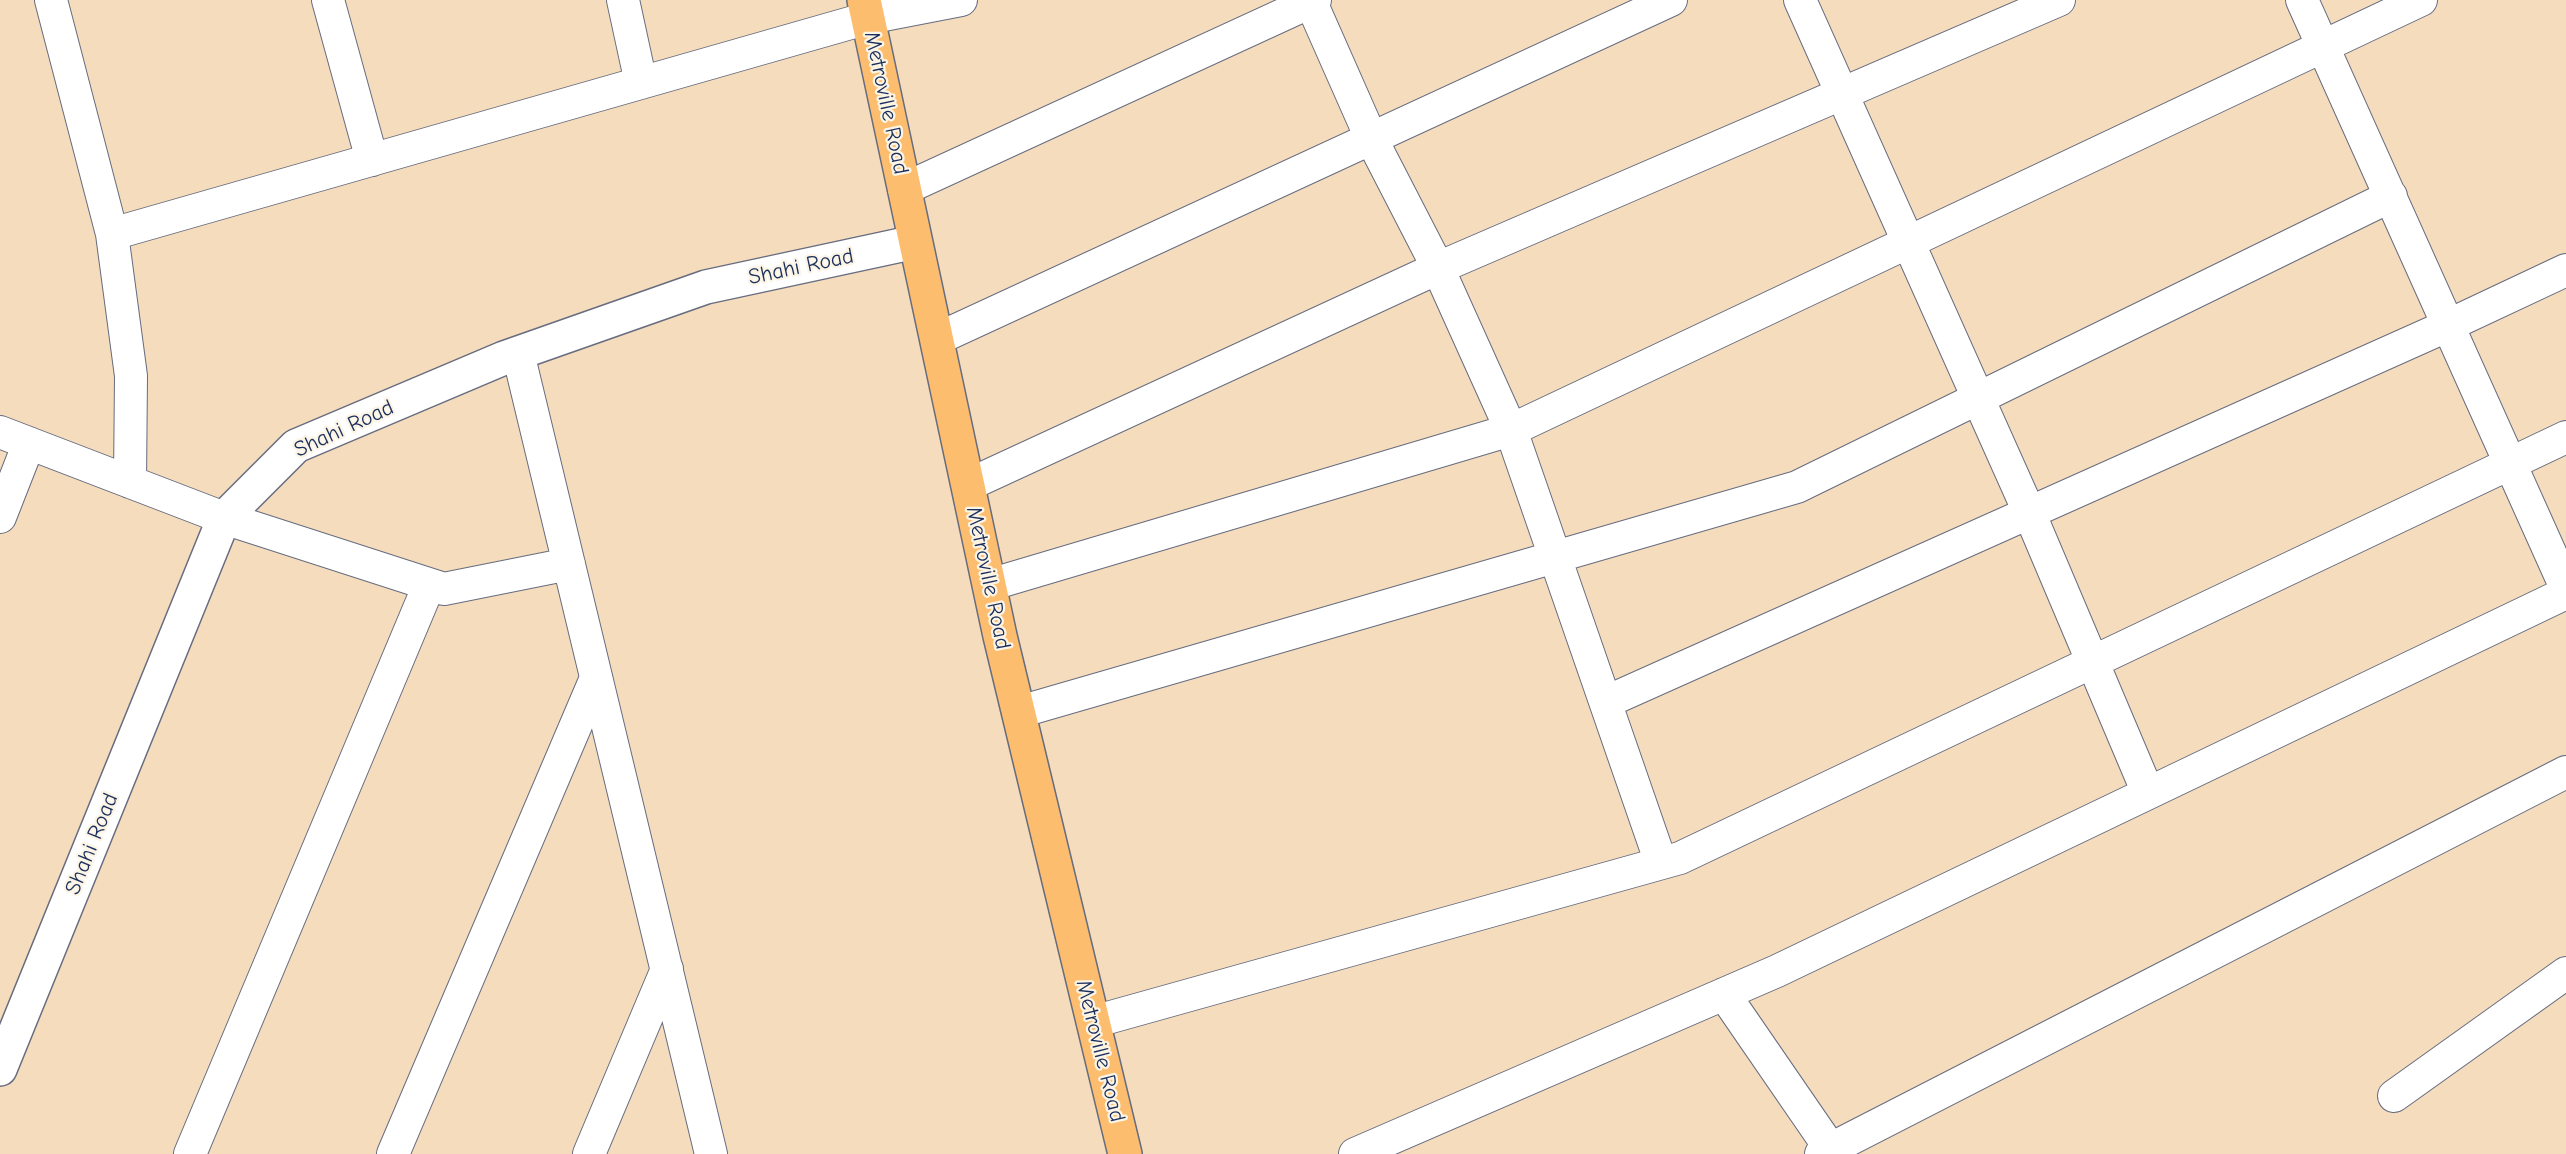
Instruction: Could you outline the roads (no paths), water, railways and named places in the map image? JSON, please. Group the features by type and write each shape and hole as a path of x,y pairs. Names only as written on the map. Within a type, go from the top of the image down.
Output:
{"main road":[{"name":"Metroville Road","path":"866,9 989,585 1125,1154"}],"street":[{"path":"51,0 112,234 131,376 130,482"},
{"path":"328,0 372,160"},
{"path":"623,0 641,83"},
{"path":"112,234 641,83 866,9 961,0"},
{"path":"937,339 1671,0"},
{"path":"1800,0 2030,512 2148,793"},
{"path":"968,485 1438,268 2059,0"},
{"path":"2302,0 2325,46 2566,588"},
{"path":"989,585 1511,430 2421,0"},
{"path":"904,189 1312,1 1371,138 1438,268 1511,430 1661,863"},
{"path":"1018,712 1797,487 2391,196"},
{"name":"Shahi Road","path":"0,1070 224,518 296,447 518,353 706,287 915,242"},
{"path":"1606,702 2449,325 2566,270"},
{"path":"518,353 711,1154"},
{"path":"0,432 224,518 444,589 569,564"},
{"path":"1093,1022 1690,853 2566,437"},
{"path":"0,517 29,443"},
{"path":"190,1154 429,585"},
{"path":"1355,1154 1777,971 2566,593"},
{"path":"393,1154 596,678"},
{"path":"1724,994 1828,1152 2566,772"},
{"path":"589,1154 667,969"},
{"path":"2394,1096 2566,973"}]}
